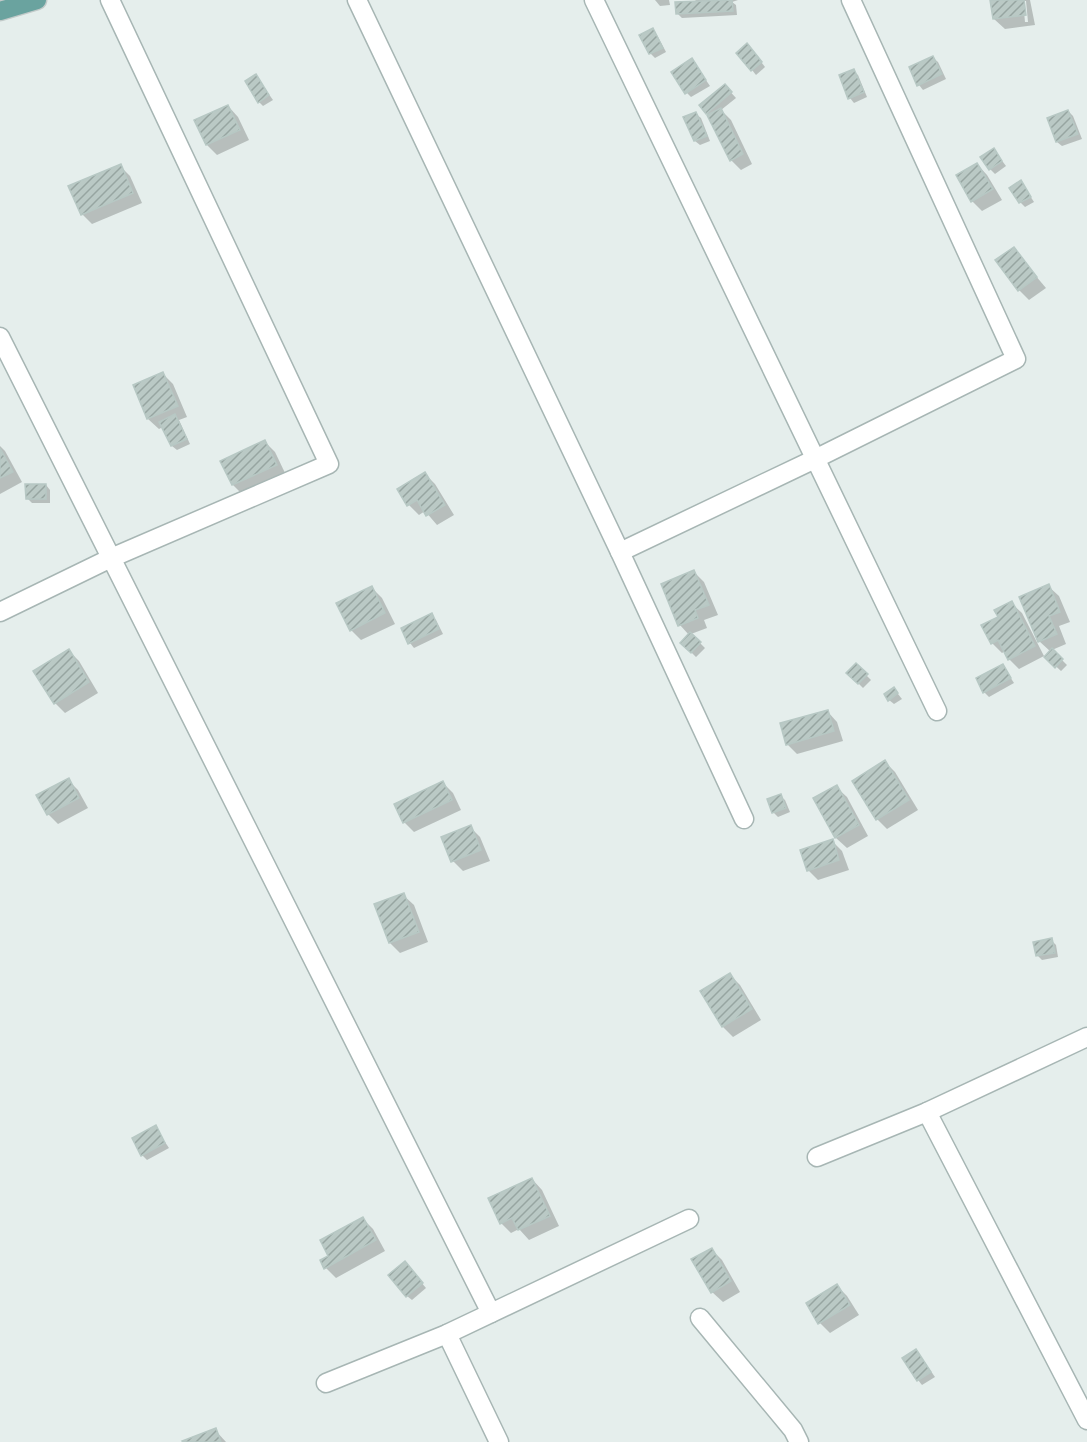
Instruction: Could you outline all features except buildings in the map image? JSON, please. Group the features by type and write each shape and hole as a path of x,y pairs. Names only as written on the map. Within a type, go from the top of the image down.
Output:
{"main road":[{"path":"0,11 37,0"}],"street":[{"path":"0,612 111,558 329,464 110,0"},
{"path":"357,0 620,552 744,819"},
{"path":"594,0 937,711"},
{"path":"620,552 815,459 1016,359 851,0"},
{"path":"0,337 491,1313"},
{"path":"817,1157 927,1112 1087,1037"},
{"path":"927,1112 1087,1420"},
{"path":"326,1383 447,1334 689,1219"},
{"path":"700,1318 793,1430 799,1442"},
{"path":"447,1334 499,1442"}]}
